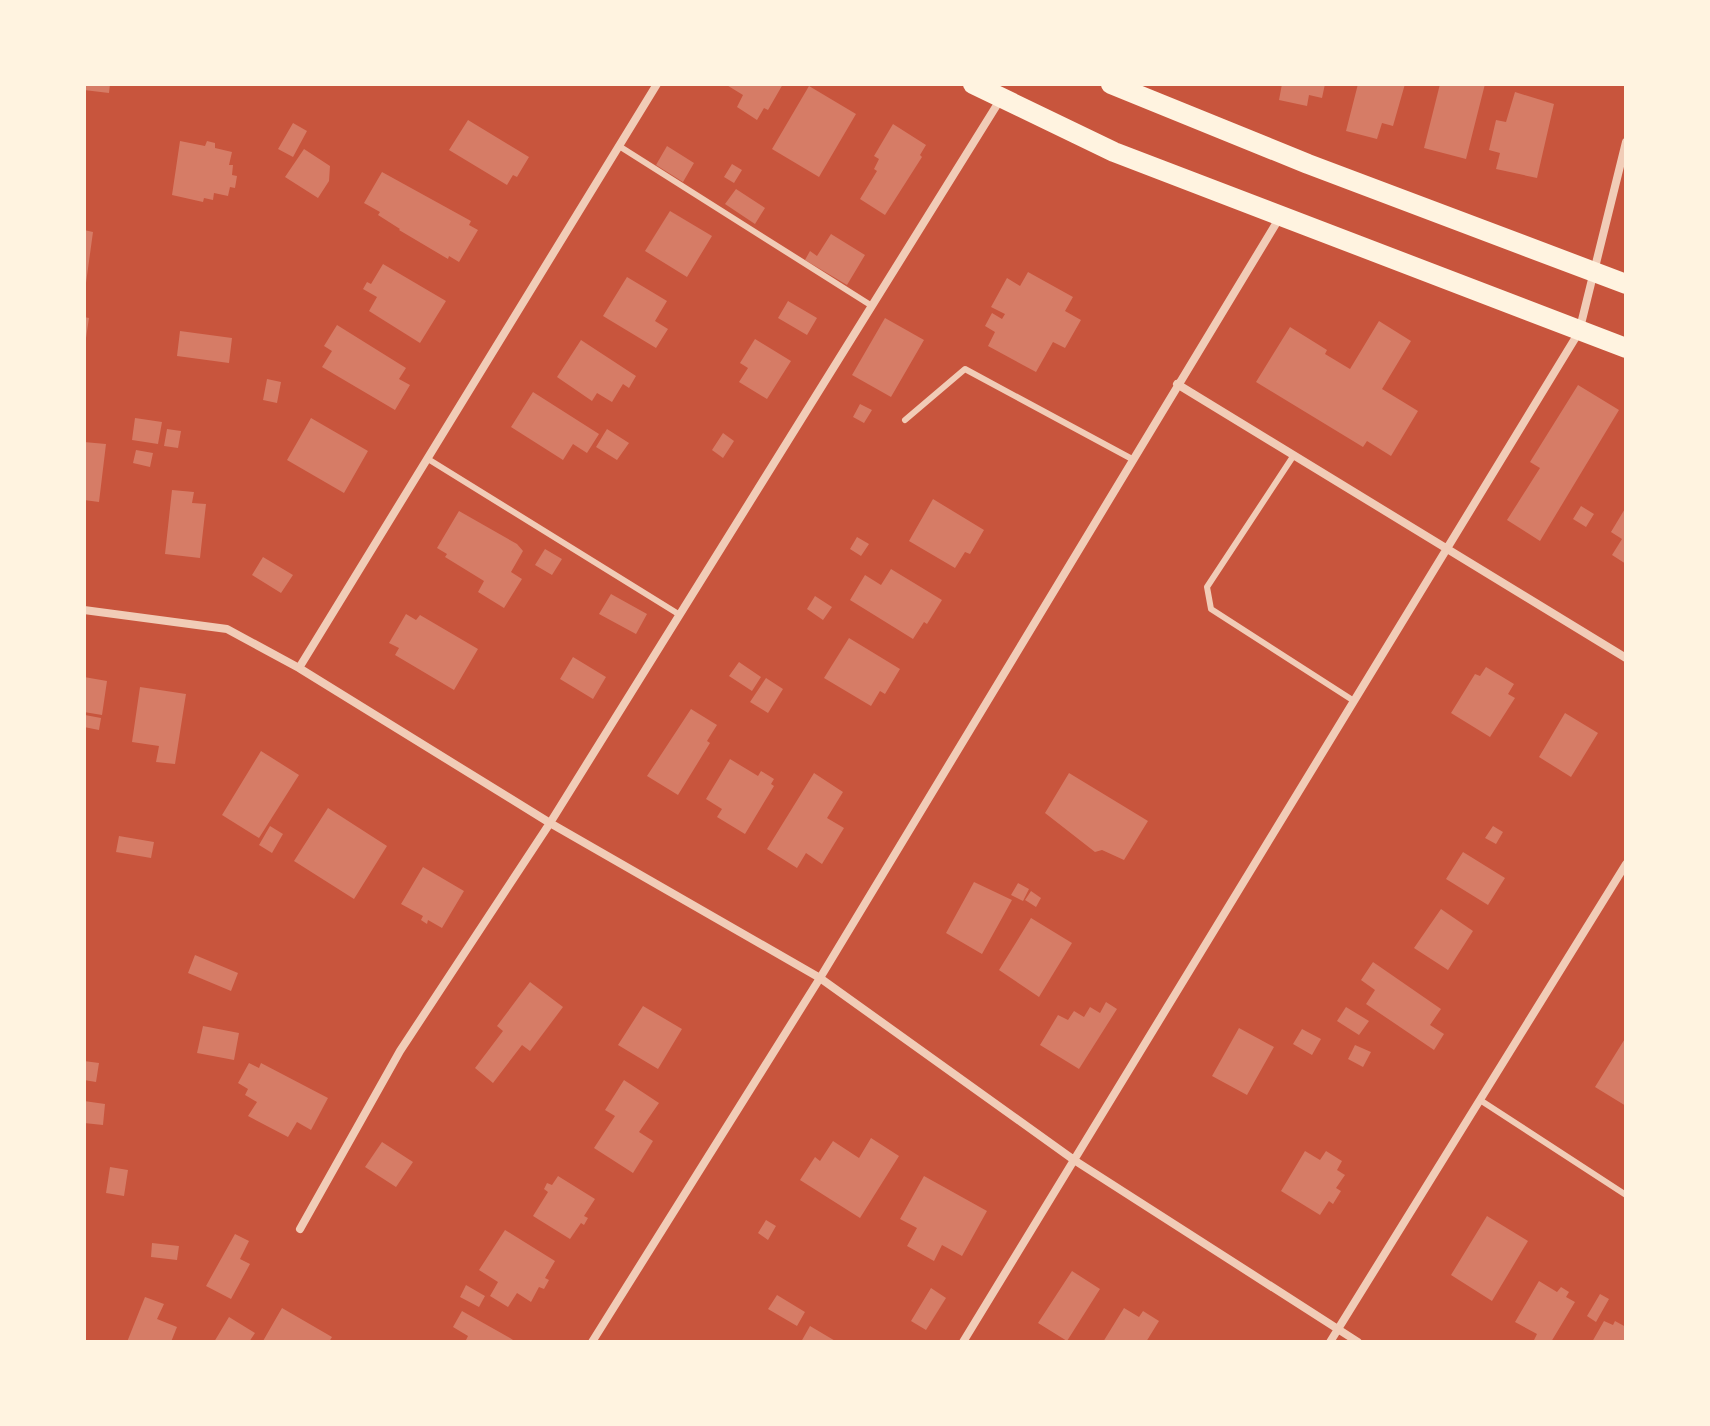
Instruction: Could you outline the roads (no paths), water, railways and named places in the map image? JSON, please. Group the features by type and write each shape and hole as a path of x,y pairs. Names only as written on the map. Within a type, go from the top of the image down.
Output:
{"main road":[{"path":"973,84 1114,152 1626,348"},
{"path":"1123,86 1308,164 1626,284"}],"street":[{"path":"299,668 657,84"},
{"path":"300,1229 400,1051 550,823 1000,99"},
{"path":"963,1342 1579,332 1626,142"},
{"path":"592,1342 820,978 1177,384 1281,217"},
{"path":"1177,384 1626,658"},
{"path":"84,610 227,629 299,668 550,823 820,978 1074,1160 1358,1342"},
{"path":"1330,1342 1626,864"}],"lane":[{"path":"619,146 872,306"},
{"path":"905,420 965,369 1132,459"},
{"path":"1294,455 1207,587 1211,609 1354,701"},
{"path":"428,459 680,615"},
{"path":"1480,1100 1626,1195"}]}
